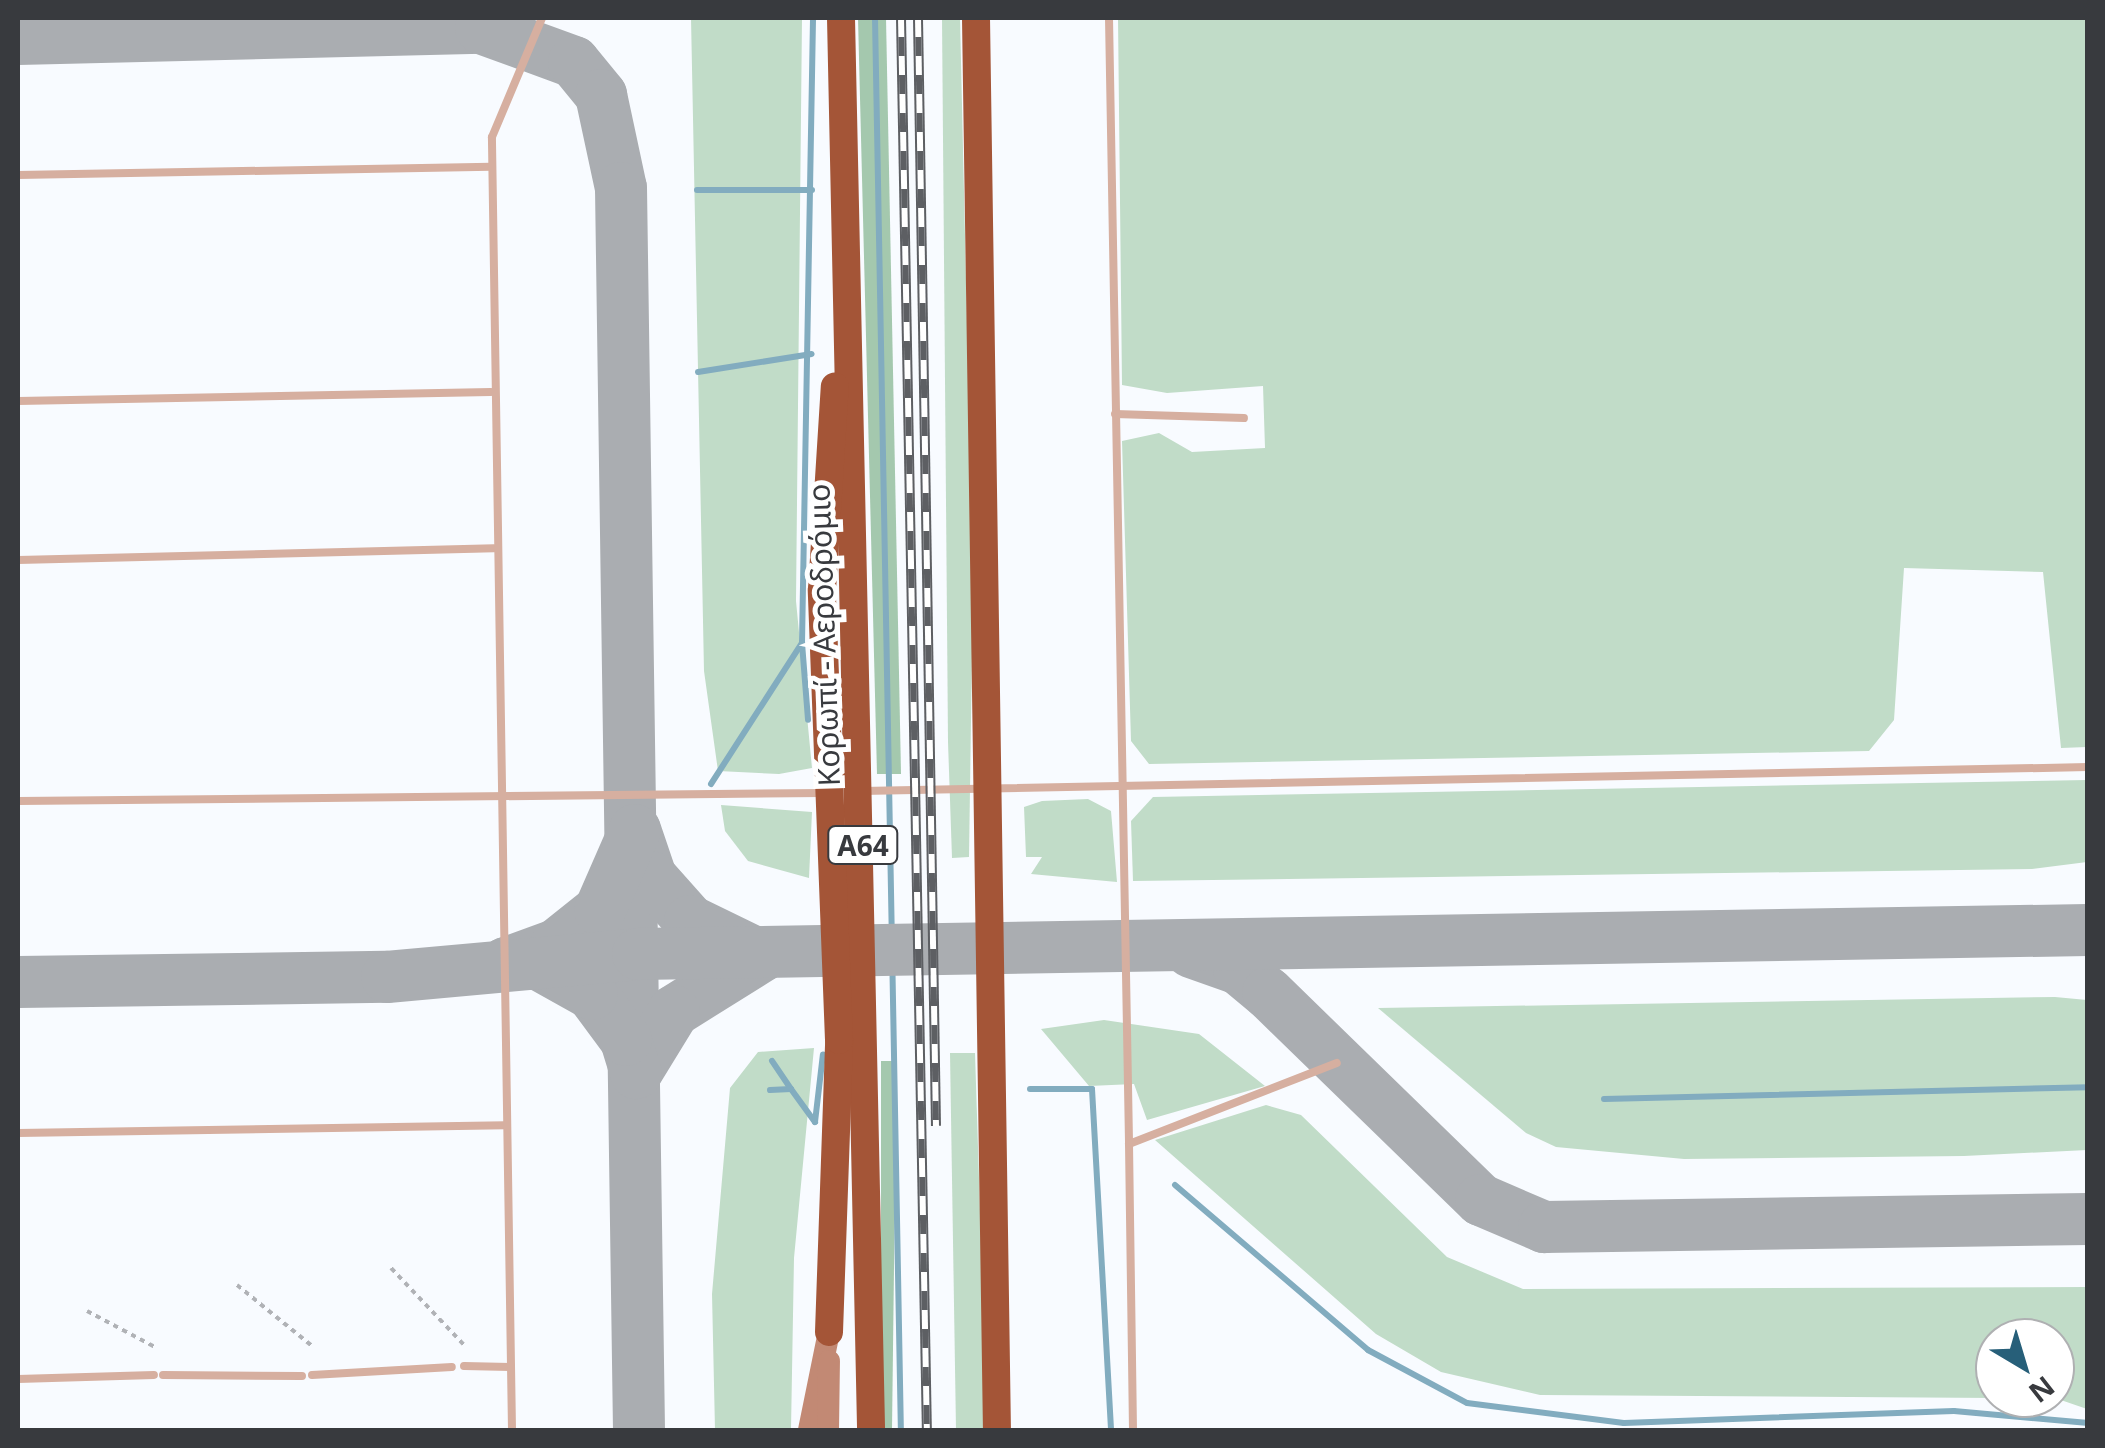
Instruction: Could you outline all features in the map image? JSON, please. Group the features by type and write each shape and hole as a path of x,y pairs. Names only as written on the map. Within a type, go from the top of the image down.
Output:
{"highway":[{"name":"Κορωπί - Αεροδρόμιο","path":"841,18 871,1430"},
{"path":"976,18 997,1430"},
{"path":"829,1332 839,1040 822,590 846,260"}],"street":[{"path":"809,1430 829,1332"},
{"path":"828,1430 829,1332"}],"lane":[{"path":"512,1430 503,793 491,392 492,138 542,18"},
{"path":"1108,18 1133,1430"},
{"path":"18,176 492,168"},
{"path":"18,401 491,392"},
{"path":"1115,414 1244,418"},
{"path":"18,560 494,548"},
{"path":"18,801 503,793 804,793 1120,780 2088,766"},
{"path":"1129,1144 1336,1063"},
{"path":"18,1133 505,1125"},
{"path":"464,1366 510,1368"},
{"path":"312,1375 452,1367"},
{"path":"18,1378 302,1376"}],"path":[{"path":"390,1268 464,1346"},
{"path":"237,1284 312,1346"},
{"path":"87,1311 156,1348"}],"green space":[{"path":"691,18 802,18 796,601 812,768 779,774 718,771 704,671"},
{"path":"858,18 886,18 901,774 877,774"},
{"path":"942,18 960,18 973,584 969,857 952,858 948,742"},
{"path":"1118,18 2087,18 2087,747 2061,748 2043,572 1904,568 1894,720 1869,751 1149,764 1131,741 1122,441 1159,433 1192,452 1265,448 1263,386 1167,393 1122,385"},
{"path":"2087,780 2087,862 2032,869 1133,881 1131,821 1153,797"},
{"path":"1088,799 1111,811 1117,882 1031,874 1042,857 1026,857 1024,807 1042,801"},
{"path":"721,805 812,812 809,878 748,861 725,831"},
{"path":"2055,997 2087,1000 2087,1150 1964,1156 1684,1159 1556,1147 1526,1133 1378,1008"},
{"path":"1104,1020 1199,1034 1265,1086 1147,1120 1134,1084 1089,1086 1041,1029"},
{"path":"814,1048 794,1258 791,1430 715,1430 712,1294 730,1088 758,1052"},
{"path":"950,1053 975,1053 987,1430 956,1430"},
{"path":"881,1061 893,1061 896,1106 892,1430 881,1430"},
{"path":"1266,1105 1301,1115 1447,1257 1523,1289 2087,1287 2087,1409 2075,1405 2075,1318 1975,1318 1975,1398 1540,1395 1441,1372 1376,1334 1155,1140"}],"waterway":[{"path":"802,643 813,18"},
{"path":"875,18 901,1430"},
{"path":"697,190 812,190"},
{"path":"698,372 812,354"},
{"path":"711,784 802,643 808,720"},
{"path":"791,1089 815,1122 823,1054"},
{"path":"770,1090 791,1089 772,1061"},
{"path":"1604,1099 2088,1087"},
{"path":"1030,1089 1092,1089 1111,1430"},
{"path":"1175,1185 1368,1350 1467,1403 1624,1423 1954,1411 2088,1423"}],"taxiway":[{"path":"18,39 481,28 574,62 601,95 621,188 639,1430"},
{"path":"635,830 651,877 690,921 762,956 674,1011 636,1073 626,1040 592,994 538,964 506,963 556,945 600,910 635,830"},
{"path":"18,982 387,977 638,954 2088,930"},
{"path":"1191,952 1239,969 1268,993 1481,1200 1544,1227 2088,1219"}],"railway":[{"path":"901,18 927,1430"},
{"path":"918,18 936,1126"}]}
